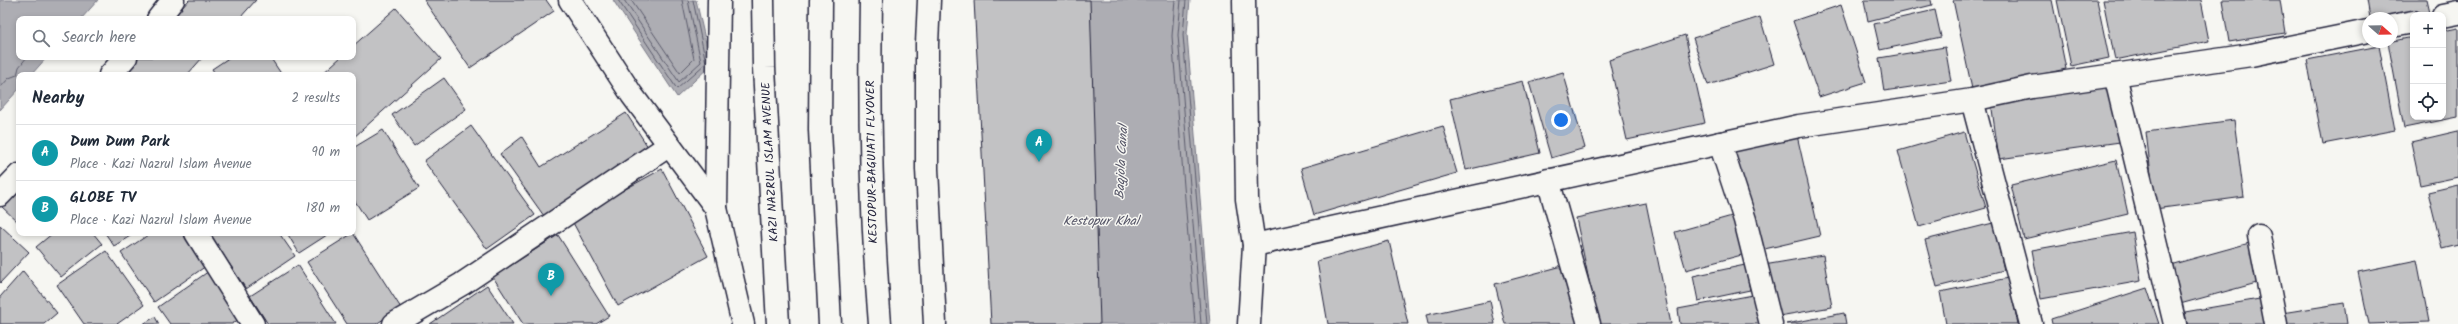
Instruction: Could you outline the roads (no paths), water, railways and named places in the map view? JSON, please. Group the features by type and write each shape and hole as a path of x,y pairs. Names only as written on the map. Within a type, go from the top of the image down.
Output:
{"street":[{"path":"160,16 173,0"},
{"path":"570,0 668,146 716,208"},
{"path":"718,0 716,208 743,324"},
{"name":"KAZI NAZRUL ISLAM AVENUE","path":"763,0 764,68 778,324"},
{"path":"820,0 820,130 830,324"},
{"name":"KESTOPUR-BAGUIATI FLYOVER","path":"871,0 869,96 873,232 880,324"},
{"path":"929,0 927,169 935,324"},
{"path":"1244,0 1247,199 1254,245 1249,324"},
{"path":"2446,15 2458,13"},
{"path":"2398,25 2410,23"},
{"path":"1254,245 1799,126 1972,100 2032,87 2251,54 2362,32"},
{"path":"113,72 123,60"},
{"path":"2115,75 2175,324"},
{"path":"1972,100 2031,324"},
{"path":"1720,143 1745,220 1771,324"},
{"path":"394,324 462,284 668,146"},
{"path":"0,195 16,178"},
{"path":"1548,180 1589,324"},
{"path":"198,236 253,324"},
{"path":"2259,236 2276,324"}],"water":[{"path":"0,0 98,0 84,16 16,16 16,60 44,60 34,72 16,72 16,92 0,110"},
{"path":"613,0 696,0 711,65 677,97"},
{"name":"Kestopur Khal","path":"999,0 1190,0 1187,34 1210,324 1001,324"}],"place":[{"name":"Dum Dum Park","path":"1039,162"},
{"name":"GLOBE TV","path":"551,296"}],"water label":[{"name":"Bagjola Canal","path":"1122,162"}]}
